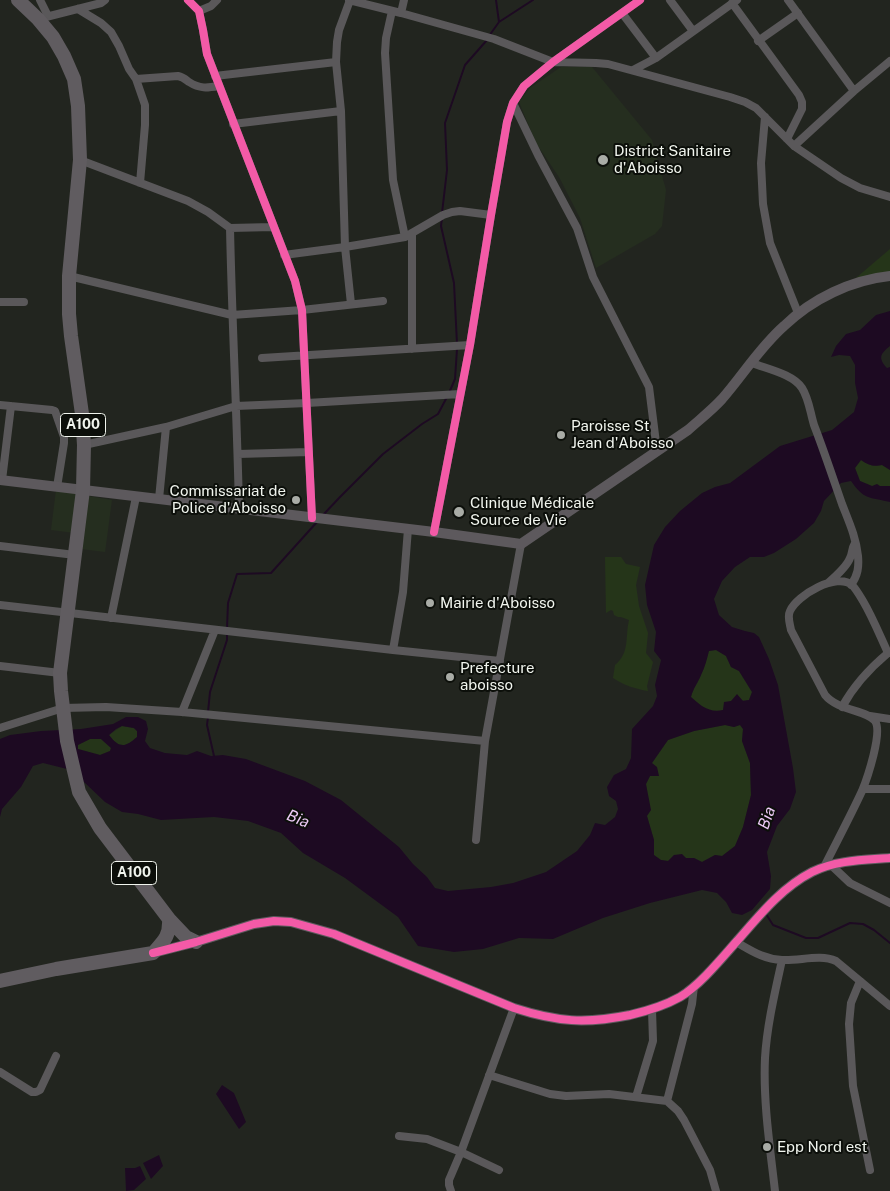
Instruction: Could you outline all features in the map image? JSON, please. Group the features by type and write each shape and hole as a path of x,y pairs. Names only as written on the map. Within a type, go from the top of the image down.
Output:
{"highway":[{"name":"A100","path":"18,0 43,18 61,50 74,79 78,106 80,160 69,276 69,314 84,445 83,490 60,672 71,759 79,792 100,828 169,919"},
{"path":"169,919 181,933 196,942"},
{"path":"0,981 56,969 153,953 167,937 170,929 169,919"}],"main road":[{"path":"1,480 521,544 688,430 706,415 721,400 768,342 798,313 841,288 862,281 890,276"},
{"path":"153,953 254,924 274,921 291,922 334,934 537,1016 585,1022 611,1019 652,1010 680,996 694,986 778,896 810,873 827,866 857,860 890,858"}],"street":[{"path":"40,0 43,18 105,0"},
{"path":"188,0 199,11 204,30 206,54 295,281 302,310 312,518"},
{"path":"199,11 211,6 217,0"},
{"path":"351,304 345,247 341,111 336,62 336,42 350,0 494,39 553,62 596,62 633,70 745,102 756,108 794,146 841,178 860,188 890,197"},
{"path":"401,13 404,0"},
{"path":"434,532 470,345 507,122 513,103 524,86 553,62 640,0"},
{"path":"670,0 693,31"},
{"path":"788,0 854,91"},
{"path":"633,70 656,58 735,2 758,41 799,95 802,102 802,109 787,139"},
{"path":"78,9 101,23 111,32 136,79 145,105 140,183"},
{"path":"392,11 386,38 386,63 393,180 408,235 412,349"},
{"path":"758,41 798,12"},
{"path":"622,13 656,58"},
{"path":"794,146 890,61"},
{"path":"215,76 336,62"},
{"path":"136,79 178,76 199,87 219,86"},
{"path":"513,103 577,228 593,278 649,386 657,450"},
{"path":"233,124 341,111"},
{"path":"766,117 761,163 763,204 770,243 798,313"},
{"path":"80,160 188,201 208,212 230,228 273,227"},
{"path":"284,255 345,247 408,235 442,215 452,212 460,211 491,215"},
{"path":"230,228 239,509"},
{"path":"69,276 232,315 383,301"},
{"path":"0,302 24,302"},
{"path":"262,358 470,345"},
{"path":"752,363 791,378 801,387 808,398 811,417 854,534 858,555 858,571 851,585"},
{"path":"84,445 166,427 236,406 307,404 460,394"},
{"path":"0,405 55,411 64,437 56,487"},
{"path":"1,480 11,406"},
{"path":"159,499 166,427"},
{"path":"238,454 309,452"},
{"path":"111,618 136,496"},
{"path":"393,650 404,592 408,529"},
{"path":"828,583 846,565 855,542"},
{"path":"476,840 486,741 521,544"},
{"path":"0,546 75,556"},
{"path":"842,708 849,695 878,662 889,653 860,596 851,585 842,581 828,583 806,594 797,601 789,611 788,618 791,630 830,701 842,708 869,716 890,719"},
{"path":"0,605 500,661"},
{"path":"182,712 215,630"},
{"path":"0,666 60,672"},
{"path":"0,728 106,707 182,712 486,741"},
{"path":"869,716 875,720 878,728 873,758 863,789 827,866 850,883 890,903"},
{"path":"863,789 890,789"},
{"path":"736,942 763,957 782,960 831,959 836,961 890,1006"},
{"path":"775,1191 765,1092 765,1057 769,1020 782,960"},
{"path":"860,981 851,1003 849,1024 853,1086 870,1170"},
{"path":"667,1101 692,1004 694,986"},
{"path":"451,1191 449,1180 514,1008"},
{"path":"636,1097 653,1042 652,1010"},
{"path":"0,1072 32,1092 36,1092 40,1090 56,1056"},
{"path":"489,1075 550,1094 566,1096 609,1094 667,1101 678,1111 684,1120 710,1170 716,1191"},
{"path":"400,1136 427,1139 461,1152 499,1170"}],"shaded area":[{"name":"District Sanitaire d'Aboisso","path":"561,67 592,67 652,140 666,190 662,226 655,234 596,268 580,218 559,177 536,143 519,102 530,88"},
{"path":"56,490 80,493 75,533 51,530"},
{"path":"88,496 112,500 105,552 81,549"}],"green space":[{"path":"890,249 890,275 850,283"},
{"path":"861,460 871,465 882,465 890,470 890,486 872,486 860,481 855,468"},
{"path":"605,557 621,557 626,564 640,567 636,585 639,606 648,633 646,653 653,662 647,686 648,691 621,683 613,678 615,665 625,650 629,620 614,615 611,610 606,613"},
{"path":"716,650 726,656 731,667 739,671 752,692 749,700 731,701 723,710 719,711 706,708 691,697 703,671 708,651"},
{"path":"725,725 734,727 740,725 743,729 742,741 750,763 751,795 743,827 735,846 722,856 715,855 702,862 694,858 674,855 668,861 661,860 654,855 654,840 647,816 646,784 650,776 652,763 668,740 694,731"},
{"path":"122,726 133,728 137,731 137,737 126,745 119,744 109,735"},
{"path":"90,739 101,739 111,748 110,751 100,755 78,749 77,745"}],"water":[{"name":"Bia","path":"890,311 890,346 884,351 881,359 887,368 890,367 890,470 882,465 871,465 861,460 855,468 860,481 872,486 877,484 880,486 890,486 890,502 864,495 851,481 841,483 824,501 814,523 796,539 774,553 764,557 750,557 735,567 722,581 714,599 719,615 732,627 754,633 759,637 769,659 778,685 796,792 790,809 777,826 767,852 771,876 770,889 752,910 742,915 732,913 726,902 717,893 702,890 650,903 603,918 553,939 519,938 483,949 454,952 418,946 398,917 345,878 303,853 281,833 248,821 214,817 161,820 122,812 105,802 67,769 43,763 33,766 21,787 2,809 0,817 0,739 10,735 81,729 113,724 126,717 138,717 146,721 148,729 145,741 150,748 165,753 187,755 197,751 211,756 223,755 246,759 305,781 341,800 399,847 435,888 448,891 491,887 513,883 546,872 577,851 590,835 595,823 605,825 615,817 618,809 616,801 609,796 607,787 614,775 626,769 631,758 632,729 653,706 657,696 655,685 661,660 654,651 656,632 647,605 645,585 654,545 665,527 680,511 702,493 730,483 780,446 832,430 854,412 858,398 855,383 855,365 850,356 839,355 831,357 836,346 846,334 860,330 876,315","holes":["716,650 726,656 731,667 739,671 752,692 749,700 743,701 737,694 731,701 724,702 723,710 718,711 709,710 691,697 704,669 709,651","725,725 734,727 740,725 743,729 742,741 750,763 751,795 743,827 735,846 722,856 715,855 702,862 694,858 686,858 682,854 674,855 668,861 661,860 654,855 654,840 647,816 651,810 646,784 650,776 659,776 657,767 652,763 668,740 694,731","122,726 134,728 137,731 137,737 126,745 119,744 109,735","90,739 101,739 111,748 110,751 100,755 78,749 78,745"]},
{"path":"222,1085 234,1093 246,1122 239,1129 216,1094"},
{"path":"159,1155 163,1166 151,1179 143,1163"},
{"path":"140,1166 146,1179 134,1190 126,1191 125,1168"}],"waterway":[{"path":"496,0 499,22"},
{"path":"489,36 499,22 533,0"},
{"path":"442,213 447,170 445,123 465,65 487,40"},
{"path":"442,218 441,226 454,283 457,344"},
{"path":"449,393 455,379 457,349"},
{"path":"323,515 383,454 438,414 447,397"},
{"path":"227,628 228,603 237,574 271,573 317,522"},
{"path":"208,712 210,692 227,640 227,632"},
{"path":"208,717 207,725 214,756"},
{"path":"766,914 773,925 806,938 818,938 850,923 863,924 890,943"}],"cycle path":[{"path":"188,0 199,11 207,54 295,281 302,310 312,518"},
{"path":"434,532 470,345 507,122 513,103 524,86 553,62 640,0"},
{"path":"153,953 254,924 274,921 291,922 334,934 514,1008 558,1019 599,1020 630,1015 655,1008 680,997 695,986 710,971 780,894 812,872 840,863 890,858"}],"place":[{"name":"District Sanitaire d'Aboisso","path":"603,160"},
{"name":"Paroisse St Jean d'Aboisso","path":"561,435"},
{"name":"Commissariat de Police d'Aboisso","path":"296,500"},
{"name":"Clinique Médicale Source de Vie","path":"459,512"},
{"name":"Mairie d'Aboisso","path":"430,603"},
{"name":"Prefecture aboisso","path":"450,677"},
{"name":"Epp Nord est","path":"767,1147"}]}
